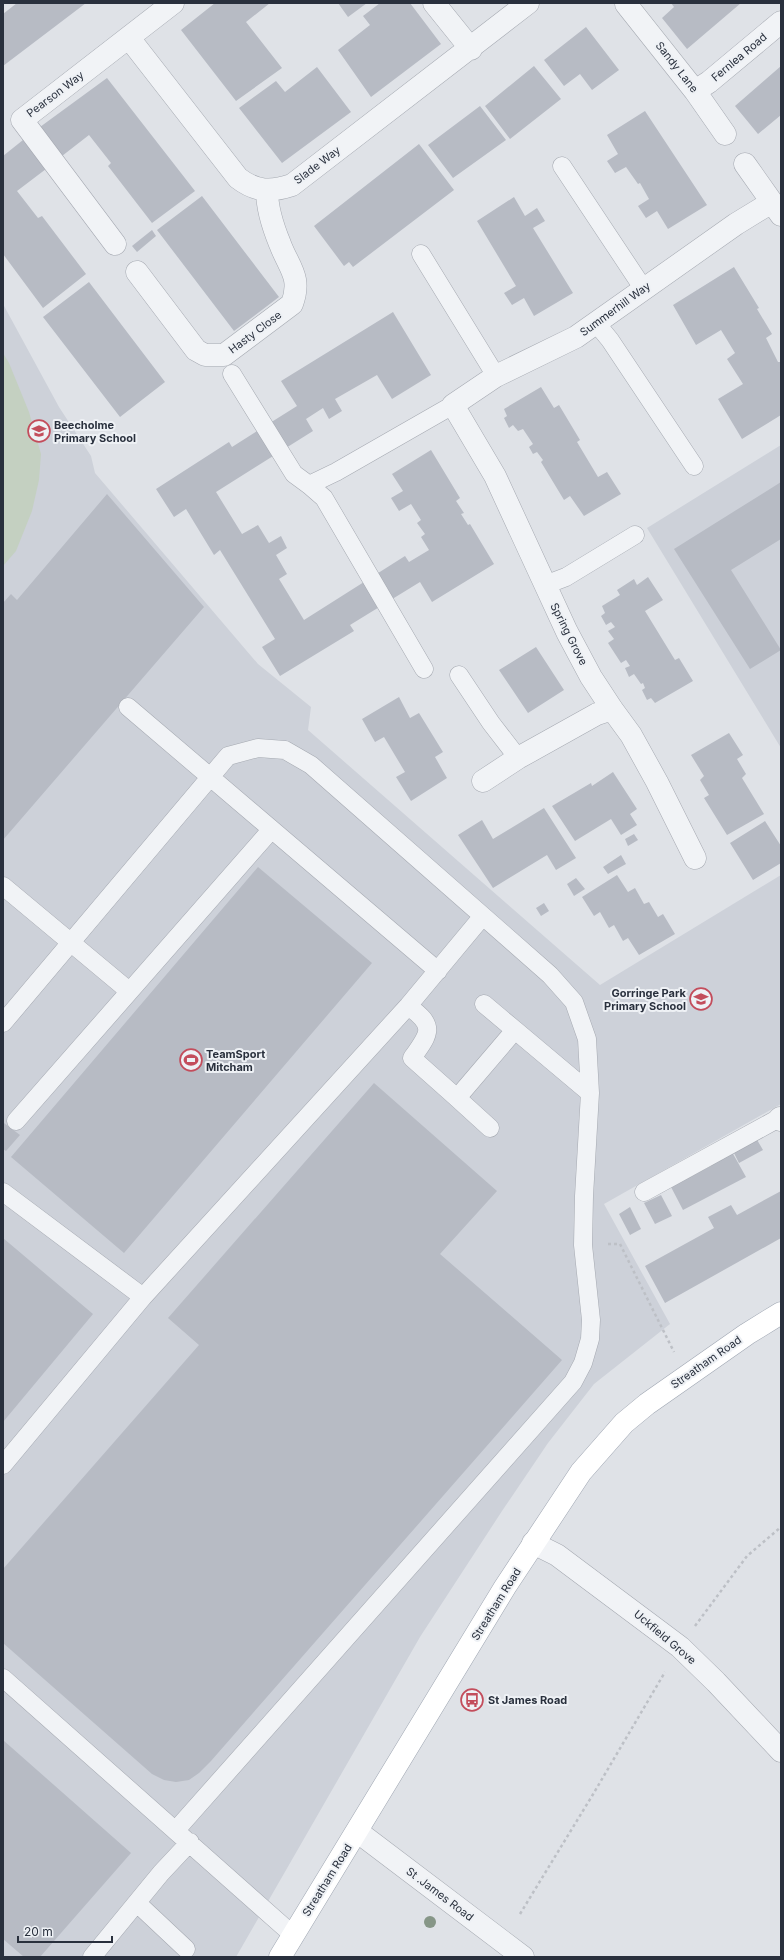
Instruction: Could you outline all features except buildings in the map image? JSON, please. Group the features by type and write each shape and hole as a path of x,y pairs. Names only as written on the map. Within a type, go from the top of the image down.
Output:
{"main road":[{"name":"Streatham Road","path":"280,1957 358,1832 505,1587 581,1472 624,1424 647,1404 747,1334 781,1313"}],"street":[{"name":"Pearson Way","path":"115,244 22,120 173,3"},
{"path":"434,3 471,49"},
{"name":"Slade Way","path":"267,191 292,185 471,49 528,3"},
{"name":"Sandy Lane","path":"626,4 695,91 725,134"},
{"name":"Fernlea Road","path":"695,91 709,82 781,22"},
{"path":"129,38 238,178 255,188 267,191"},
{"path":"745,164 777,209"},
{"name":"Hasty Close","path":"137,272 196,350 205,355 224,355 292,304 296,293 296,281 292,268 280,244 267,205 267,191"},
{"name":"Summerhill Way","path":"453,405 496,376 556,348 596,323 643,288 736,224 777,209"},
{"name":"Spring Grove","path":"453,405 495,476 520,526 545,584 591,677 612,710 631,735 657,782 695,858"},
{"path":"483,781 518,758 597,714 612,710"},
{"name":"Uckfield Grove","path":"533,1543 557,1555 680,1647 716,1682 781,1751"},
{"name":"St .James Road","path":"358,1832 523,1957"}],"lane":[{"path":"562,166 643,288"},
{"path":"421,254 496,376"},
{"path":"596,323 610,340 694,466"},
{"path":"232,374 294,474 324,498 424,669"},
{"path":"309,485 336,472 453,405"},
{"path":"545,584 566,577 636,535"},
{"path":"459,675 491,723 518,758"},
{"path":"128,706 210,778 438,971"},
{"path":"3,1023 72,943 228,756 258,748 285,750 311,765 482,917 550,975 574,1002 587,1038 590,1093 584,1196 583,1245 591,1320 590,1339 583,1363 574,1382 176,1830"},
{"path":"16,1121 129,990 271,830"},
{"path":"3,886 129,990"},
{"path":"3,1465 143,1297 408,1006 482,917"},
{"path":"484,1004 590,1093"},
{"path":"408,1006 426,1020 427,1026 425,1039 412,1058 490,1128"},
{"path":"457,1098 515,1030"},
{"path":"644,1192 781,1118"},
{"path":"3,1192 143,1297"},
{"path":"3,1678 190,1842 293,1935"},
{"path":"92,1957 190,1842"},
{"path":"137,1903 186,1949"}],"path":[{"path":"583,1245 620,1244 686,1376"},
{"path":"520,1914 680,1647 748,1556 781,1527"}],"shaded area":[{"path":"3,304 59,407 91,456 95,473 258,664 311,707 308,730 600,985 781,875 781,1104 604,1204 670,1324 594,1384 548,1443 420,1637 236,1957 3,1957"},
{"path":"781,445 781,748 647,528"}],"green space":[{"path":"3,353 9,363 29,412 41,454 39,480 32,511 16,551 3,566"}],"place":[{"name":"Beecholme Primary School","path":"39,431"},
{"name":"Gorringe Park Primary School","path":"701,999"},
{"name":"TeamSport Mitcham","path":"191,1060"},
{"name":"St James Road","path":"472,1700"}]}
